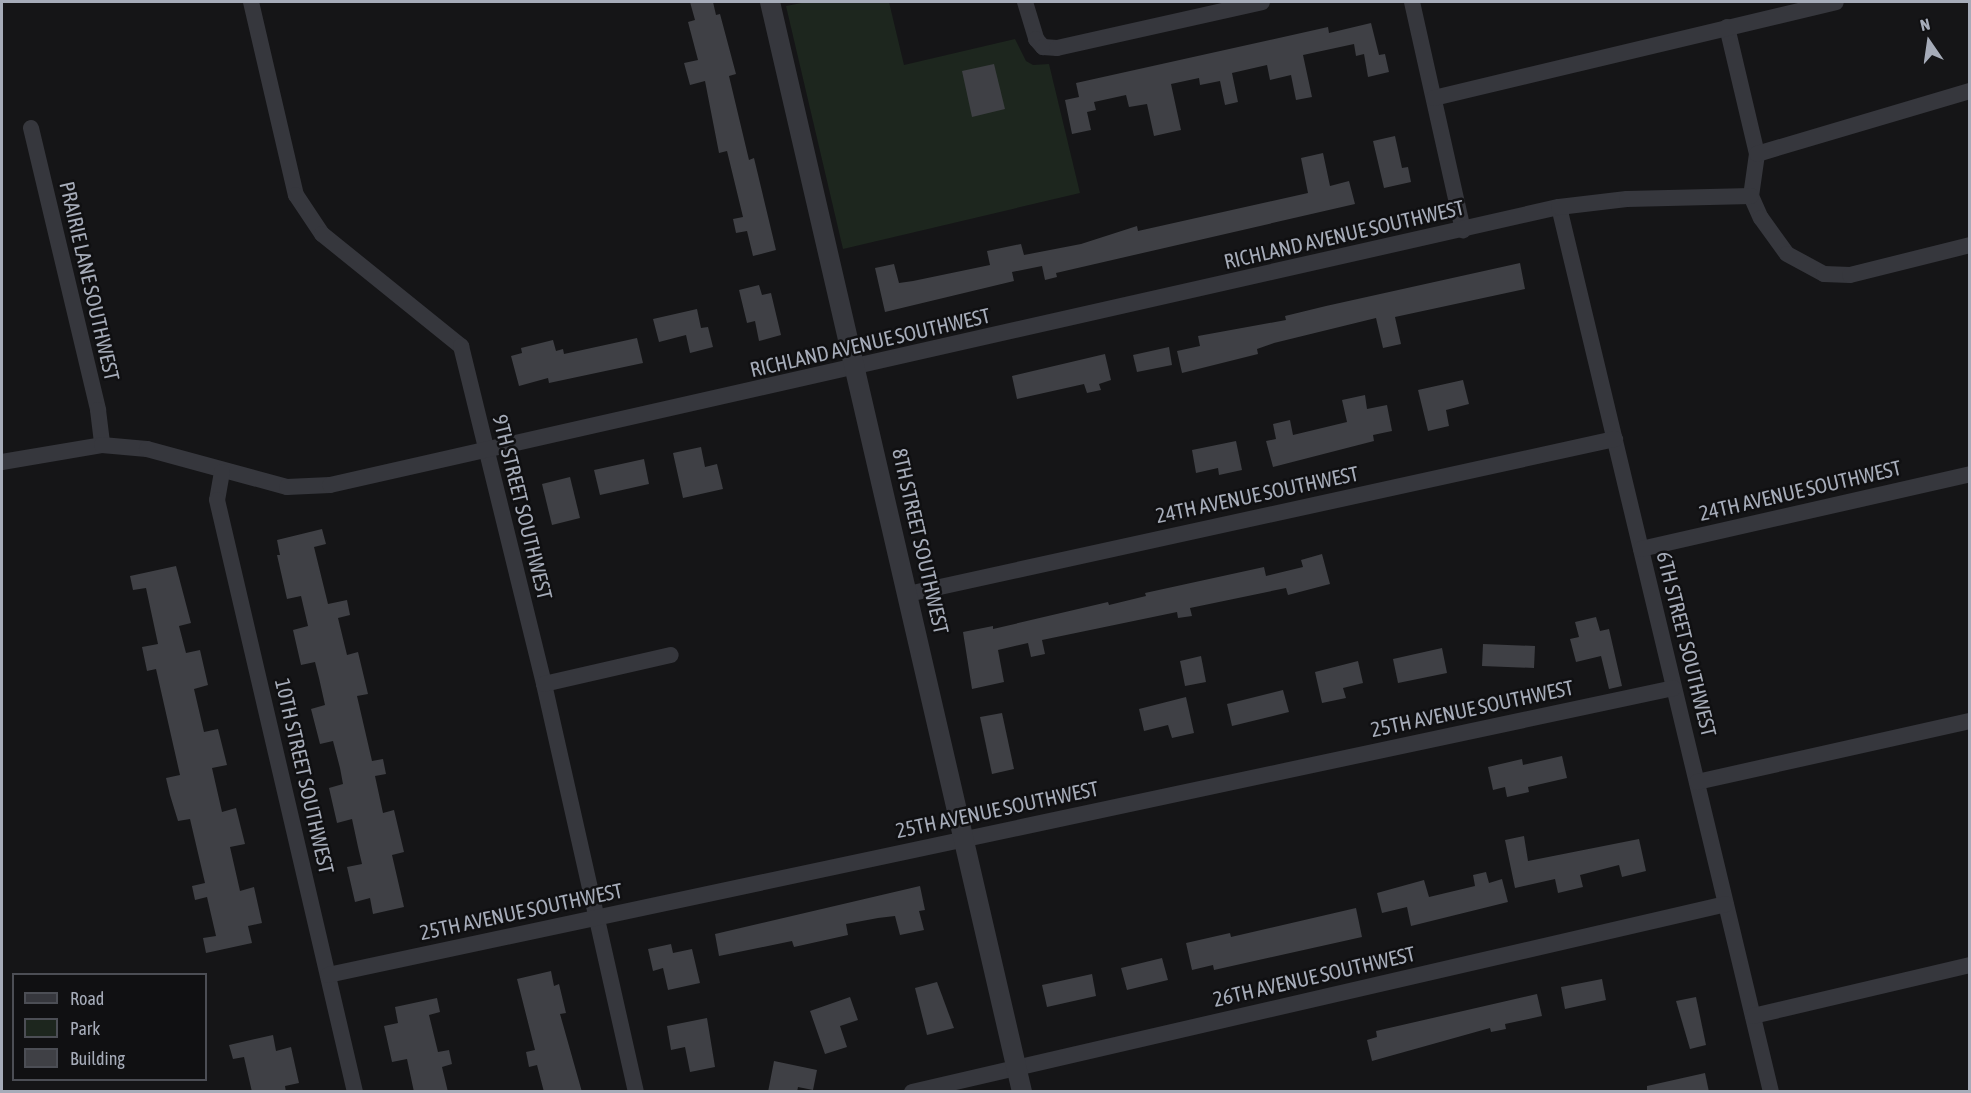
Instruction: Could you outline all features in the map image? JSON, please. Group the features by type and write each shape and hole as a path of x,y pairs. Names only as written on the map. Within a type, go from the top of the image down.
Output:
{"street":[{"name":"9TH STREET SOUTHWEST","path":"250,2 296,195 322,234 460,346 544,684 636,1092"},
{"name":"8TH STREET SOUTHWEST","path":"770,2 1022,1092"},
{"path":"1025,2 1034,36 1043,47 1063,48 1262,2"},
{"path":"1412,2 1463,230"},
{"path":"1434,98 1836,2"},
{"path":"1727,27 1757,154 1751,196 1761,218 1787,254 1824,274 1850,275 1970,244"},
{"path":"1757,154 1970,91"},
{"name":"PRAIRIE LANE SOUTHWEST","path":"31,128 98,410 102,445"},
{"name":"RICHLAND AVENUE SOUTHWEST","path":"2,462 102,445 147,449 222,472 287,487 330,485 856,368 1559,207 1597,201 1751,196"},
{"name":"6TH STREET SOUTHWEST","path":"1559,207 1771,1092"},
{"name":"24TH AVENUE SOUTHWEST","path":"908,594 1615,438"},
{"name":"10TH STREET SOUTHWEST","path":"222,472 217,500 355,1092"},
{"name":"24TH AVENUE SOUTHWEST","path":"1641,549 1970,474"},
{"path":"544,684 671,656"},
{"name":"25TH AVENUE SOUTHWEST","path":"328,975 1674,688"},
{"path":"1697,782 1970,721"},
{"name":"26TH AVENUE SOUTHWEST","path":"912,1092 1726,904"},
{"path":"1753,1016 1970,965"}],"green space":[{"path":"807,2 889,2 904,65 1015,39 1026,61 1033,65 1049,64 1080,193 843,249 786,6"}],"building":[{"path":"690,2 713,2 716,15 720,14 736,74 729,76 749,160 754,158 776,250 753,256 747,231 736,233 733,219 743,217 727,151 719,153 705,81 690,85 684,63 698,60 688,22 695,20"},
{"path":"1371,23 1379,55 1385,54 1389,72 1368,77 1364,54 1356,56 1354,44 1303,55 1312,97 1296,100 1291,75 1270,80 1267,65 1232,73 1238,102 1225,105 1220,81 1200,85 1199,78 1171,84 1181,130 1154,136 1147,104 1129,107 1126,95 1094,102 1096,110 1087,112 1091,130 1072,134 1065,100 1079,97 1076,83 1328,27 1329,33"},
{"path":"994,64 1005,109 972,117 962,71"},
{"path":"1395,136 1402,168 1408,167 1411,182 1384,188 1373,141"},
{"path":"1323,153 1330,186 1349,181 1355,204 1056,273 1057,277 1045,280 1042,266 1012,272 1014,281 885,312 875,268 894,264 899,283 913,281 990,265 987,251 1021,244 1024,255 1081,244 1137,226 1138,231 1308,193 1301,158"},
{"path":"1520,263 1525,289 1395,317 1401,344 1383,348 1376,318 1274,343 1257,349 1258,354 1182,373 1177,351 1200,346 1198,336 1286,320 1285,316 1326,306"},
{"path":"759,285 762,295 771,293 781,335 759,341 755,321 747,323 739,290"},
{"path":"697,309 701,328 708,327 713,347 690,353 686,335 659,342 653,319"},
{"path":"637,338 643,363 549,383 548,378 519,386 511,356 522,353 521,348 553,340 556,351 563,349 564,354"},
{"path":"1169,347 1172,365 1137,372 1133,355"},
{"path":"1105,354 1111,380 1099,384 1101,390 1087,393 1084,384 1017,399 1012,376"},
{"path":"1463,380 1469,404 1446,410 1449,426 1428,431 1418,390"},
{"path":"1365,395 1367,409 1387,405 1392,431 1373,435 1374,441 1273,467 1266,441 1276,439 1273,424 1290,420 1293,435 1347,422 1342,400"},
{"path":"1236,441 1242,470 1219,475 1218,468 1196,473 1192,450"},
{"path":"701,447 705,467 717,464 723,489 683,498 673,453"},
{"path":"644,459 649,484 600,495 594,470"},
{"path":"570,477 580,518 552,525 542,484"},
{"path":"322,529 326,544 314,547 328,604 347,600 350,615 338,618 347,655 358,652 368,694 357,696 372,761 383,759 386,774 375,776 383,813 394,810 404,852 392,855 404,907 373,914 370,898 355,902 347,867 362,864 352,819 337,823 329,788 343,784 340,768 333,741 320,744 311,709 325,705 319,678 315,662 301,665 293,630 308,626 301,596 287,599 277,555 280,555 277,540"},
{"path":"1322,554 1330,584 1288,595 1286,588 1190,608 1192,616 1178,618 1177,612 1042,640 1045,654 1031,657 1028,643 998,650 1004,682 972,689 963,632 993,626 993,629 1108,602 1109,605 1146,596 1145,593 1264,567 1266,576 1303,567 1301,560"},
{"path":"176,566 191,623 179,626 186,653 200,650 208,685 194,689 204,732 218,729 227,765 212,768 222,812 236,808 245,844 230,847 240,891 254,887 262,923 248,926 252,943 206,953 203,938 216,936 207,897 195,900 192,886 205,883 190,819 178,821 170,795 166,778 180,775 156,669 147,671 142,647 158,644 146,588 133,590 130,576"},
{"path":"1596,617 1600,631 1609,629 1622,686 1609,689 1601,656 1576,662 1570,639 1579,637 1575,622"},
{"path":"1483,644 1535,646 1534,668 1482,666"},
{"path":"1442,648 1447,673 1398,683 1393,659"},
{"path":"1201,656 1206,682 1185,686 1180,661"},
{"path":"1358,661 1363,683 1343,688 1346,698 1322,703 1315,672"},
{"path":"1283,690 1289,712 1232,726 1227,704"},
{"path":"1186,697 1194,733 1172,738 1168,725 1144,731 1139,709"},
{"path":"1002,713 1014,769 992,774 980,717"},
{"path":"1562,756 1567,778 1528,787 1529,792 1507,797 1505,787 1493,790 1488,767 1522,759 1523,765"},
{"path":"1524,836 1528,861 1639,839 1646,871 1622,877 1619,865 1580,875 1583,887 1558,893 1555,879 1515,888 1505,840"},
{"path":"1486,872 1489,883 1502,879 1508,902 1411,926 1407,907 1382,913 1377,893 1424,880 1429,897 1475,886 1473,875"},
{"path":"920,886 925,910 919,911 924,930 900,935 895,916 878,918 846,924 848,935 794,947 792,941 719,956 715,934"},
{"path":"1356,908 1362,937 1214,970 1213,965 1192,970 1186,943 1230,933 1231,937"},
{"path":"671,944 673,953 692,949 700,983 668,990 663,968 653,971 648,949"},
{"path":"1162,958 1168,980 1127,990 1121,968"},
{"path":"551,971 554,986 559,984 566,1013 560,1014 582,1092 544,1092 537,1065 529,1067 526,1052 535,1050 517,979"},
{"path":"1092,974 1096,996 1047,1007 1042,985"},
{"path":"1602,979 1606,1000 1565,1009 1561,987"},
{"path":"937,982 954,1028 927,1035 915,988"},
{"path":"1537,994 1542,1016 1505,1024 1506,1029 1491,1032 1490,1028 1372,1061 1367,1040 1377,1037 1376,1031"},
{"path":"850,997 858,1020 840,1026 847,1047 825,1054 810,1011"},
{"path":"1696,997 1706,1045 1690,1049 1676,1001"},
{"path":"437,998 440,1012 429,1015 438,1052 449,1050 452,1064 442,1067 448,1092 414,1092 407,1059 392,1062 384,1026 398,1023 395,1007"},
{"path":"707,1018 715,1067 690,1072 685,1047 671,1050 667,1026"},
{"path":"273,1035 276,1051 291,1047 299,1083 285,1086 286,1092 252,1092 244,1057 233,1059 229,1045"},
{"path":"774,1061 817,1070 813,1090 798,1087 797,1092 768,1092"},
{"path":"1705,1073 1709,1092 1647,1092 1647,1086"}]}
